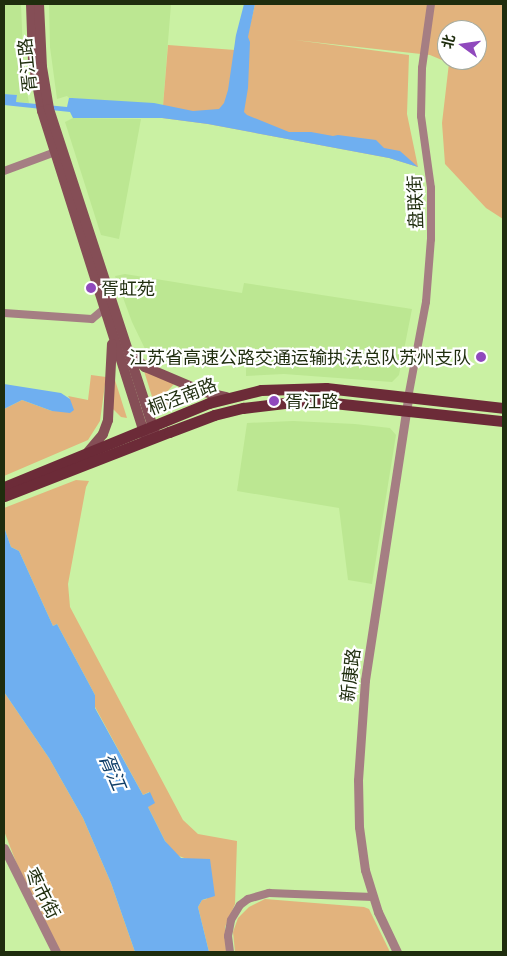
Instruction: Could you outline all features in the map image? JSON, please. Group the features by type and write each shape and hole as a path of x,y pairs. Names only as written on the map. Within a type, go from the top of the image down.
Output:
{"main road":[{"name":"胥江路","path":"31,4 40,106 53,134 128,350 150,433"},
{"name":"胥江路","path":"38,67 39,4"},
{"name":"胥江路","path":"53,134 55,152 112,330 150,433"},
{"path":"88,452 104,432 109,417 112,330"},
{"path":"128,350 145,367 207,393 226,397"},
{"name":"桐泾南路","path":"4,493 150,433 226,397 261,390 305,387 503,408"},
{"name":"桐泾南路","path":"4,493 88,452 229,411 285,403 324,402 503,421"}],"street":[{"name":"盘联街","path":"408,398 426,302 431,239 431,188 421,116 422,68 431,4"},
{"path":"4,171 55,152"},
{"path":"4,313 92,319 105,308"},
{"name":"新康路","path":"397,952 373,897 366,870 359,827 358,752 365,680 404,412 408,398"},
{"name":"枣市街","path":"4,848 7,864 56,952"},
{"path":"230,952 228,936 231,920 240,905 253,897 282,893 373,897"}],"shaded area":[{"path":"4,4 21,4 24,76 29,103 16,102 17,95 4,94"},
{"path":"49,4 171,4 163,105 69,98 67,96 57,99 50,47"},
{"path":"255,4 503,4 503,219 486,208 445,164 442,123 448,70 487,70 487,20 437,20 437,58 430,55 295,40 409,55 407,114 418,167 389,158 208,124 162,118 168,45 235,50 236,35 248,34"},
{"path":"73,118 141,119 119,239 101,235 65,122"},
{"path":"125,274 242,293 244,283 412,309 399,375 392,382 284,374 246,376 246,366 173,365 147,353 132,322 115,276"},
{"path":"144,371 174,384 156,404 154,403"},
{"path":"91,375 106,377 100,421 88,440 4,476 4,409 22,400 52,411 70,399 68,396 88,400"},
{"path":"114,380 127,418 121,417 112,408"},
{"path":"180,386 196,395 162,408 162,407"},
{"path":"293,421 390,428 396,435 372,584 348,580 339,508 237,491 247,423"},
{"path":"76,480 89,481 86,487 68,584 70,607 183,820 198,834 237,841 235,904 225,927 226,952 209,952 198,907 202,900 207,899 187,859 176,855 165,841 148,807 149,792 143,795 95,707 95,695 57,624 53,626 19,551 11,547 4,527 4,508"},
{"path":"4,692 49,758 83,818 111,883 135,952 59,952 23,880 4,831"},
{"path":"265,899 364,907 369,909 390,952 235,952 233,932 238,918 249,907"}],"water":[{"path":"244,4 255,4 248,37 250,42 248,88 244,112 247,115 289,132 311,132 376,140 384,148 400,151 418,167 389,158 208,124 162,118 73,118 70,112 4,105 4,94 17,95 16,102 67,107 69,98 72,98 154,103 193,111 219,109 224,103 228,90 236,35"},
{"path":"4,384 61,393 70,399 74,410 70,413 52,411 22,400 4,409"},
{"name":"胥江","path":"4,527 11,547 19,551 53,626 57,624 95,695 95,708 143,795 150,792 155,803 148,807 165,841 181,858 210,859 215,896 202,900 198,907 209,952 135,952 111,883 83,818 49,758 4,692"}],"place":[{"name":"胥虹苑","path":"91,288"},
{"name":"江苏省高速公路交通运输执法总队苏州支队","path":"481,357"},
{"name":"胥江路","path":"274,401"}]}
